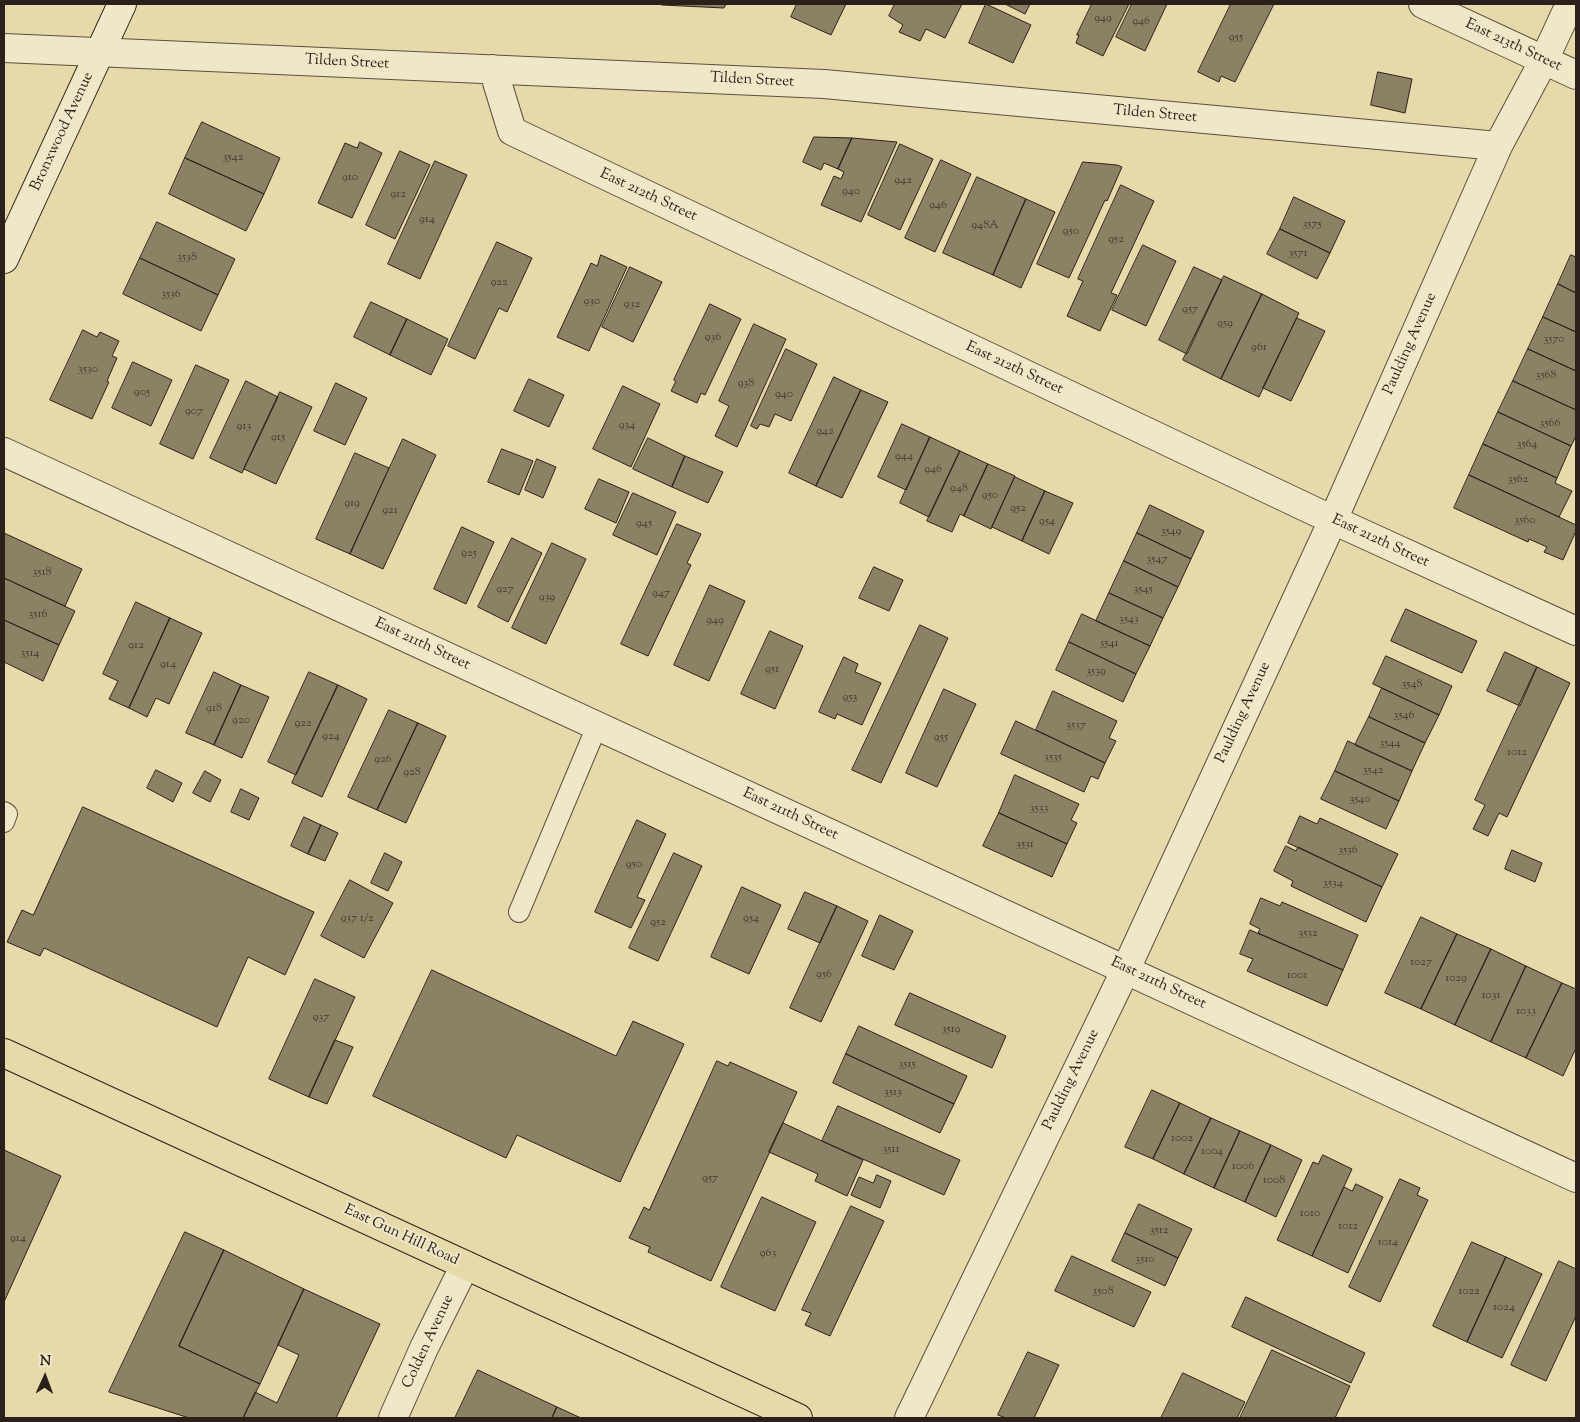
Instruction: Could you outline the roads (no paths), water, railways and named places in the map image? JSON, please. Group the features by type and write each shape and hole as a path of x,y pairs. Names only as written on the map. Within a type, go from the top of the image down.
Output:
{"main road":[{"name":"East Gun Hill Road","path":"4,1053 798,1418"}],"street":[{"name":"Bronxwood Avenue","path":"4,259 122,4"},
{"name":"East 213th Street","path":"1424,4 1576,75"},
{"name":"Paulding Avenue","path":"909,1418 1126,969 1333,520 1498,146 1544,60 1570,4"},
{"name":"Tilden Street","path":"4,48 824,84 1498,146"},
{"name":"East 212th Street","path":"493,69 512,131 1333,520 1576,631"},
{"name":"East 211th Street","path":"4,452 1576,1178"},
{"name":"Colden Avenue","path":"393,1418 424,1348 465,1265"}],"lane":[{"path":"519,912 597,726"},
{"path":"4,812 7,814 4,822"}]}
